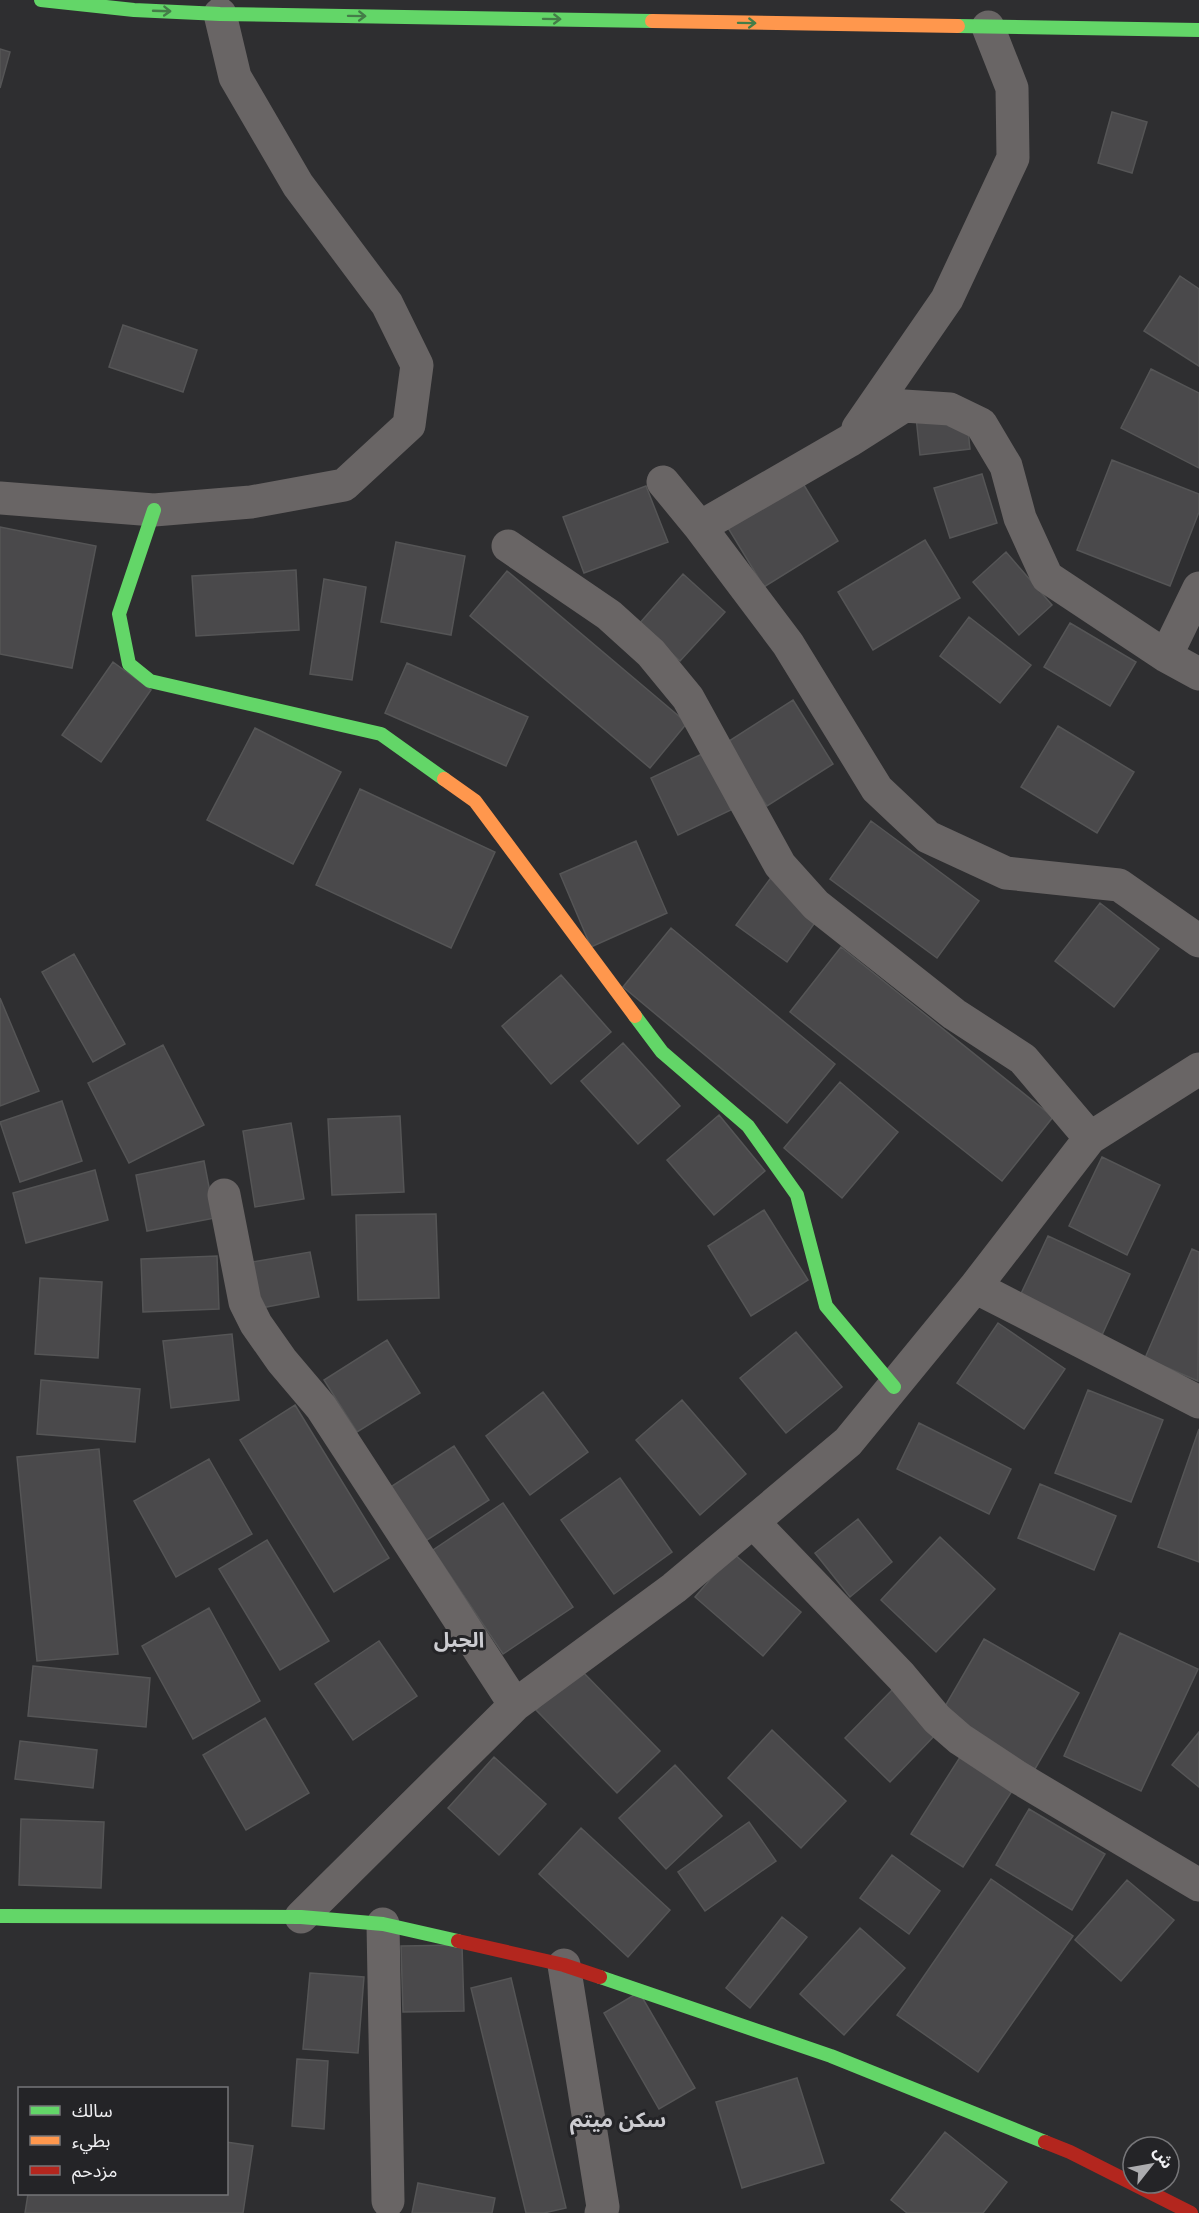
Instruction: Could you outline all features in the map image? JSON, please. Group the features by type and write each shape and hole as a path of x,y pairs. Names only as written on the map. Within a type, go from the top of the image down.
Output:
{"street":[{"path":"42,0 134,5 220,14 1199,30"},
{"path":"0,498 154,510 251,502 344,485 409,425 417,365 387,304 298,185 235,77 220,14"},
{"path":"849,441 946,299 1013,158 1012,88 988,27"},
{"path":"700,527 849,441 904,406 950,408 981,424 1006,466 1020,518 1047,577 1166,656 1199,674"},
{"path":"663,482 700,527 788,644 877,789 928,837 1006,873 1119,885 1199,941"},
{"path":"154,510 119,614 129,664 150,681 381,734 475,801 662,1053 748,1126 797,1195 826,1306 894,1387"},
{"path":"508,546 609,615 651,653 688,698 780,865 816,905 954,1014 1023,1059 1090,1138"},
{"path":"1166,656 1199,588"},
{"path":"302,1917 514,1705 675,1588 848,1442 975,1287 1090,1138 1199,1069"},
{"path":"224,1195 244,1302 256,1324 282,1361 321,1407 514,1705"},
{"path":"975,1287 1199,1402"},
{"path":"753,1522 901,1676 937,1719 960,1740 1019,1778 1199,1885"},
{"path":"0,1916 302,1917 383,1924 564,1965 831,2056 1070,2152 1191,2213"},
{"path":"383,1924 388,2201"},
{"path":"564,1965 603,2207 601,2213"}],"building":[{"path":"0,49 10,52 0,88"},
{"path":"1112,112 1147,122 1132,173 1098,163"},
{"path":"1180,276 1199,289 1199,366 1144,331"},
{"path":"123,325 197,350 183,392 109,367"},
{"path":"1151,369 1199,393 1199,468 1121,428"},
{"path":"966,412 970,449 920,455 916,417"},
{"path":"1112,460 1199,494 1199,512 1170,586 1077,550"},
{"path":"796,472 838,541 764,587 722,518"},
{"path":"982,474 997,523 950,538 934,488"},
{"path":"646,486 668,542 584,573 563,517"},
{"path":"0,527 96,546 72,668 0,654"},
{"path":"925,540 960,598 873,650 838,592"},
{"path":"396,542 465,556 451,635 381,622"},
{"path":"1006,552 1052,605 1019,635 973,582"},
{"path":"296,570 299,630 196,636 192,576"},
{"path":"507,571 687,723 650,768 470,616"},
{"path":"683,574 725,612 680,661 639,624"},
{"path":"324,579 366,587 352,680 310,674"},
{"path":"969,617 1031,665 1000,703 940,656"},
{"path":"1070,623 1136,662 1110,706 1044,667"},
{"path":"113,662 151,690 101,762 62,735"},
{"path":"407,663 528,717 506,766 385,713"},
{"path":"793,700 833,764 767,806 726,743"},
{"path":"1058,726 1134,772 1097,833 1021,787"},
{"path":"255,728 341,772 293,864 207,820"},
{"path":"704,753 731,810 678,835 651,778"},
{"path":"360,789 495,852 451,948 316,885"},
{"path":"871,821 979,901 937,958 830,879"},
{"path":"636,841 667,913 591,947 560,874"},
{"path":"781,864 831,900 787,962 736,925"},
{"path":"1100,903 1159,949 1114,1007 1055,961"},
{"path":"671,928 835,1064 787,1123 623,987"},
{"path":"841,947 1053,1117 1002,1181 790,1012"},
{"path":"74,954 125,1044 93,1062 42,972"},
{"path":"561,975 611,1032 551,1084 502,1026"},
{"path":"0,998 39,1091 0,1106"},
{"path":"623,1043 680,1106 638,1144 581,1081"},
{"path":"163,1045 204,1125 129,1163 88,1083"},
{"path":"840,1082 898,1132 842,1198 784,1148"},
{"path":"62,1101 82,1161 20,1182 0,1122"},
{"path":"719,1115 765,1171 714,1215 667,1160"},
{"path":"400,1116 404,1192 332,1195 328,1119"},
{"path":"291,1123 304,1199 255,1207 243,1131"},
{"path":"1102,1157 1160,1185 1127,1255 1069,1226"},
{"path":"204,1161 215,1218 147,1231 136,1175"},
{"path":"95,1170 108,1220 26,1243 13,1193"},
{"path":"764,1210 808,1280 751,1316 708,1246"},
{"path":"436,1214 439,1298 358,1300 356,1215"},
{"path":"1048,1236 1130,1274 1102,1335 1019,1298"},
{"path":"1192,1249 1199,1252 1198,1381 1145,1358"},
{"path":"310,1252 319,1297 261,1308 252,1262"},
{"path":"217,1256 219,1309 143,1312 141,1259"},
{"path":"40,1278 102,1282 98,1358 35,1354"},
{"path":"998,1323 1065,1369 1024,1429 957,1383"},
{"path":"796,1332 842,1387 786,1433 740,1378"},
{"path":"232,1334 239,1400 171,1408 163,1341"},
{"path":"387,1340 420,1393 357,1432 324,1380"},
{"path":"41,1380 140,1389 135,1442 37,1434"},
{"path":"1088,1390 1163,1420 1131,1502 1055,1473"},
{"path":"543,1392 588,1452 530,1495 486,1436"},
{"path":"682,1400 746,1474 700,1515 636,1440"},
{"path":"295,1405 389,1558 334,1592 240,1440"},
{"path":"919,1423 1011,1469 989,1514 897,1469"},
{"path":"1199,1429 1199,1562 1158,1547"},
{"path":"454,1446 489,1500 424,1542 389,1488"},
{"path":"99,1449 118,1654 37,1661 17,1457"},
{"path":"209,1459 252,1534 176,1577 134,1501"},
{"path":"620,1478 672,1552 614,1594 561,1520"},
{"path":"1040,1484 1116,1516 1094,1570 1018,1538"},
{"path":"503,1503 573,1607 503,1654 433,1550"},
{"path":"858,1519 892,1562 850,1597 815,1553"},
{"path":"940,1537 995,1589 936,1652 881,1600"},
{"path":"267,1540 329,1641 280,1670 219,1569"},
{"path":"733,1553 801,1612 763,1656 695,1597"},
{"path":"209,1608 260,1701 193,1739 142,1646"},
{"path":"1120,1633 1198,1669 1141,1791 1064,1756"},
{"path":"984,1639 1079,1693 1035,1769 940,1715"},
{"path":"379,1641 417,1696 353,1740 315,1684"},
{"path":"33,1666 150,1678 146,1727 28,1716"},
{"path":"579,1668 660,1751 617,1793 536,1710"},
{"path":"895,1687 939,1731 890,1782 845,1738"},
{"path":"265,1718 309,1793 246,1830 203,1755"},
{"path":"772,1730 846,1801 801,1848 728,1778"},
{"path":"1199,1732 1199,1787 1172,1765"},
{"path":"20,1741 97,1750 93,1788 15,1779"},
{"path":"962,1754 1014,1788 963,1867 911,1834"},
{"path":"494,1757 546,1804 499,1855 448,1808"},
{"path":"675,1765 722,1816 666,1869 619,1818"},
{"path":"1029,1809 1105,1854 1072,1910 996,1865"},
{"path":"21,1819 104,1822 101,1888 19,1885"},
{"path":"749,1822 776,1861 705,1911 678,1872"},
{"path":"581,1828 670,1910 628,1957 539,1874"},
{"path":"892,1855 940,1891 909,1934 860,1898"},
{"path":"991,1879 1073,1936 978,2072 897,2015"},
{"path":"1127,1880 1174,1920 1121,1981 1075,1940"},
{"path":"782,1917 807,1937 750,2008 726,1988"},
{"path":"860,1928 905,1968 844,2035 800,1994"},
{"path":"462,1945 464,2011 403,2012 401,1946"},
{"path":"310,1973 364,1977 358,2053 303,2049"},
{"path":"511,1978 566,2208 544,2213 526,2213 471,1988"},
{"path":"639,1992 695,2088 659,2109 604,2013"},
{"path":"297,2059 328,2061 324,2129 292,2126"},
{"path":"797,2078 824,2163 742,2188 716,2102"},
{"path":"945,2132 1007,2182 983,2213 907,2213 891,2200"},
{"path":"228,2142 253,2146 243,2213 25,2213 28,2195 228,2195"},
{"path":"418,2183 495,2198 492,2213 412,2213"}],"traffic: fast":[{"path":"41,0 134,10 220,14 652,21"},
{"path":"958,26 1199,30"},
{"path":"154,510 119,614 129,664 150,681 381,734 444,779"},
{"path":"635,1016 662,1052 748,1126 797,1195 826,1306 894,1387"},
{"path":"0,1916 301,1917 383,1924 458,1941"},
{"path":"600,1977 831,2056 1045,2142"}],"traffic: slow":[{"path":"652,21 958,26"},
{"path":"444,779 475,801 635,1016"}],"traffic: jam":[{"path":"458,1941 564,1965 600,1977"},
{"path":"1045,2142 1070,2152 1191,2213"}],"district":[{"name":"الجبل","path":"459,1639"},
{"name":"سكن ميتم","path":"618,2119"}]}
